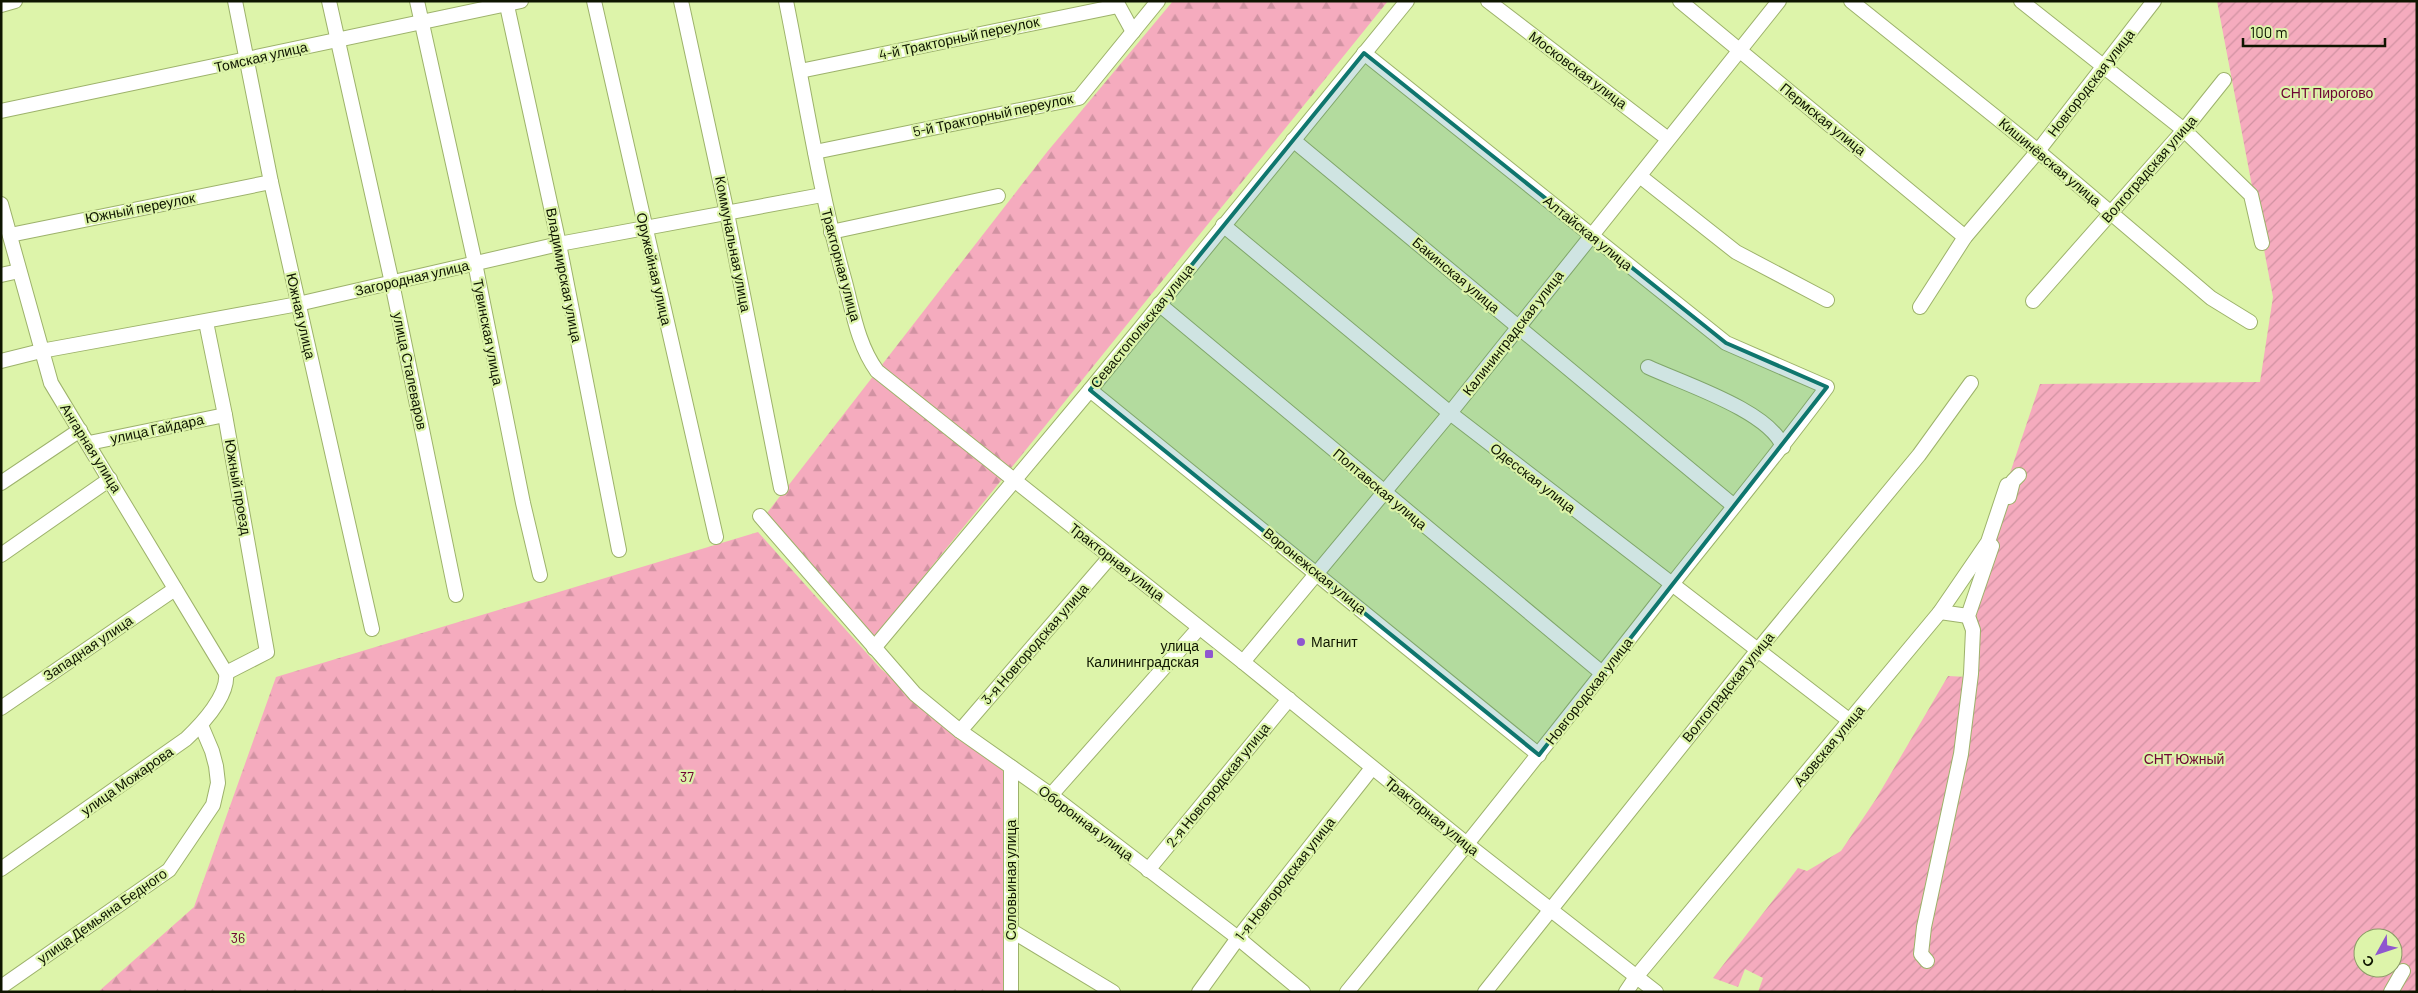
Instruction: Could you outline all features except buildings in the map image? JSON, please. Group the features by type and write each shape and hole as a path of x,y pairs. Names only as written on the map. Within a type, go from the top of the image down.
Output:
{"street":[{"path":"1,5 15,1"},
{"name":"Южная улица","path":"235,1 271,182 372,629"},
{"name":"улица Сталеваров","path":"329,1 392,283 456,595"},
{"name":"Тувинская улица","path":"417,1 475,263 522,503 540,574"},
{"name":"Томская улица","path":"1,111 246,61 337,40 422,24 521,1"},
{"name":"Оружейная улица","path":"594,1 644,228 716,537"},
{"name":"Коммунальная улица","path":"681,1 727,213 781,488"},
{"name":"Тракторная улица","path":"786,1 822,195 831,232 858,332 868,359 877,371 1243,662 1468,845 1656,992"},
{"name":"5-й Тракторный переулок","path":"815,152 1079,98 1158,1"},
{"name":"Севастопольская улица","path":"874,648 1090,390 1407,1"},
{"name":"Московская улица","path":"1488,1 1668,139"},
{"name":"Пермская улица","path":"1680,1 1966,237"},
{"name":"Калининградская улица","path":"1243,662 1450,413 1590,236 1641,177 1668,139 1779,1"},
{"name":"Кишинёвская улица","path":"1850,1 2038,151 2211,298 2250,322"},
{"path":"2021,1 2184,130 2251,195 2262,243"},
{"name":"Новгородская улица","path":"1920,307 1966,237 2038,151 2154,1"},
{"name":"Владимирская улица","path":"506,3 558,244 619,550"},
{"path":"1117,3 1133,32"},
{"name":"4-й Тракторный переулок","path":"800,71 1117,3"},
{"name":"Алтайская улица","path":"1364,53 1590,236 1726,343 1827,387"},
{"name":"Волгоградская улица","path":"2033,301 2184,130 2224,80"},
{"name":"Бакинская улица","path":"1294,140 1734,506"},
{"path":"1641,177 1736,252 1827,300"},
{"name":"Южный переулок","path":"10,235 271,182"},
{"name":"Загородная улица","path":"1,361 41,351 298,304 558,244 822,195"},
{"path":"831,232 998,196"},
{"name":"Ангарная улица","path":"1,204 51,383 89,443 226,673"},
{"name":"Одесская улица","path":"1224,225 1450,413 1850,721"},
{"path":"1,275 19,271"},
{"name":"Полтавская улица","path":"1159,304 1602,673"},
{"name":"Южный проезд","path":"206,322 225,415 267,652 226,673"},
{"path":"1648,367 1751,413 1771,429 1783,447"},
{"name":"Волгоградская улица","path":"1485,992 1757,651 1919,455 1971,383"},
{"name":"Новгородская улица","path":"1347,992 1468,845 1734,506 1783,447 1827,387"},
{"name":"Воронежская улица","path":"1090,390 1539,755"},
{"name":"улица Гайдара","path":"89,443 225,415"},
{"path":"1,483 80,430"},
{"path":"1927,962 1921,954 1924,927 1961,754 1971,674 1973,630 1968,616 2013,481 2018,475"},
{"path":"1,555 110,479"},
{"name":"Азовская улица","path":"1626,992 1636,976 1940,612 1988,542 2007,485"},
{"name":"Оборонная улица","path":"760,516 915,694 960,731 1051,795 1238,938 1303,992"},
{"name":"3-я Новгородская улица","path":"960,731 1110,557"},
{"name":"Западная улица","path":"1,708 175,588"},
{"path":"1940,612 1968,616"},
{"path":"1051,795 1199,628"},
{"name":"улица Можарова","path":"1,869 186,739 200,725 228,683 226,673"},
{"name":"2-я Новгородская улица","path":"1148,870 1289,699"},
{"name":"улица Демьяна Бедного","path":"1,987 169,870 213,805 218,783 212,751 200,725"},
{"name":"Соловьиная улица","path":"1011,768 1011,992"},
{"name":"1-я Новгородская улица","path":"1199,992 1238,938 1372,768"},
{"path":"1012,931 1113,992"},
{"path":"2390,992 2399,978"}],"highlighted area":[{"path":"1364,53 1726,343 1827,387 1539,755 1090,390"}],"green space":[{"path":"1173,1 1388,1 874,638 767,513 1047,152"},
{"name":"СНТ Южный","path":"2217,1 2417,1 2417,992 1758,992 1763,978 1745,969 1738,987 1713,978 1798,868 1807,871 1841,851 1876,799 1948,676 1968,677 1968,598 2040,384 2260,382 2273,297"},
{"name":"37","path":"758,532 881,669 1009,776 1004,992 98,992 194,907 276,677"}],"place":[{"name":"Магнит","path":"1301,642"},
{"name":"улица Калининградская","path":"1209,654"}],"park label":[{"name":"СНТ Пирогово","path":"2327,93"},
{"name":"36","path":"238,938"}]}
